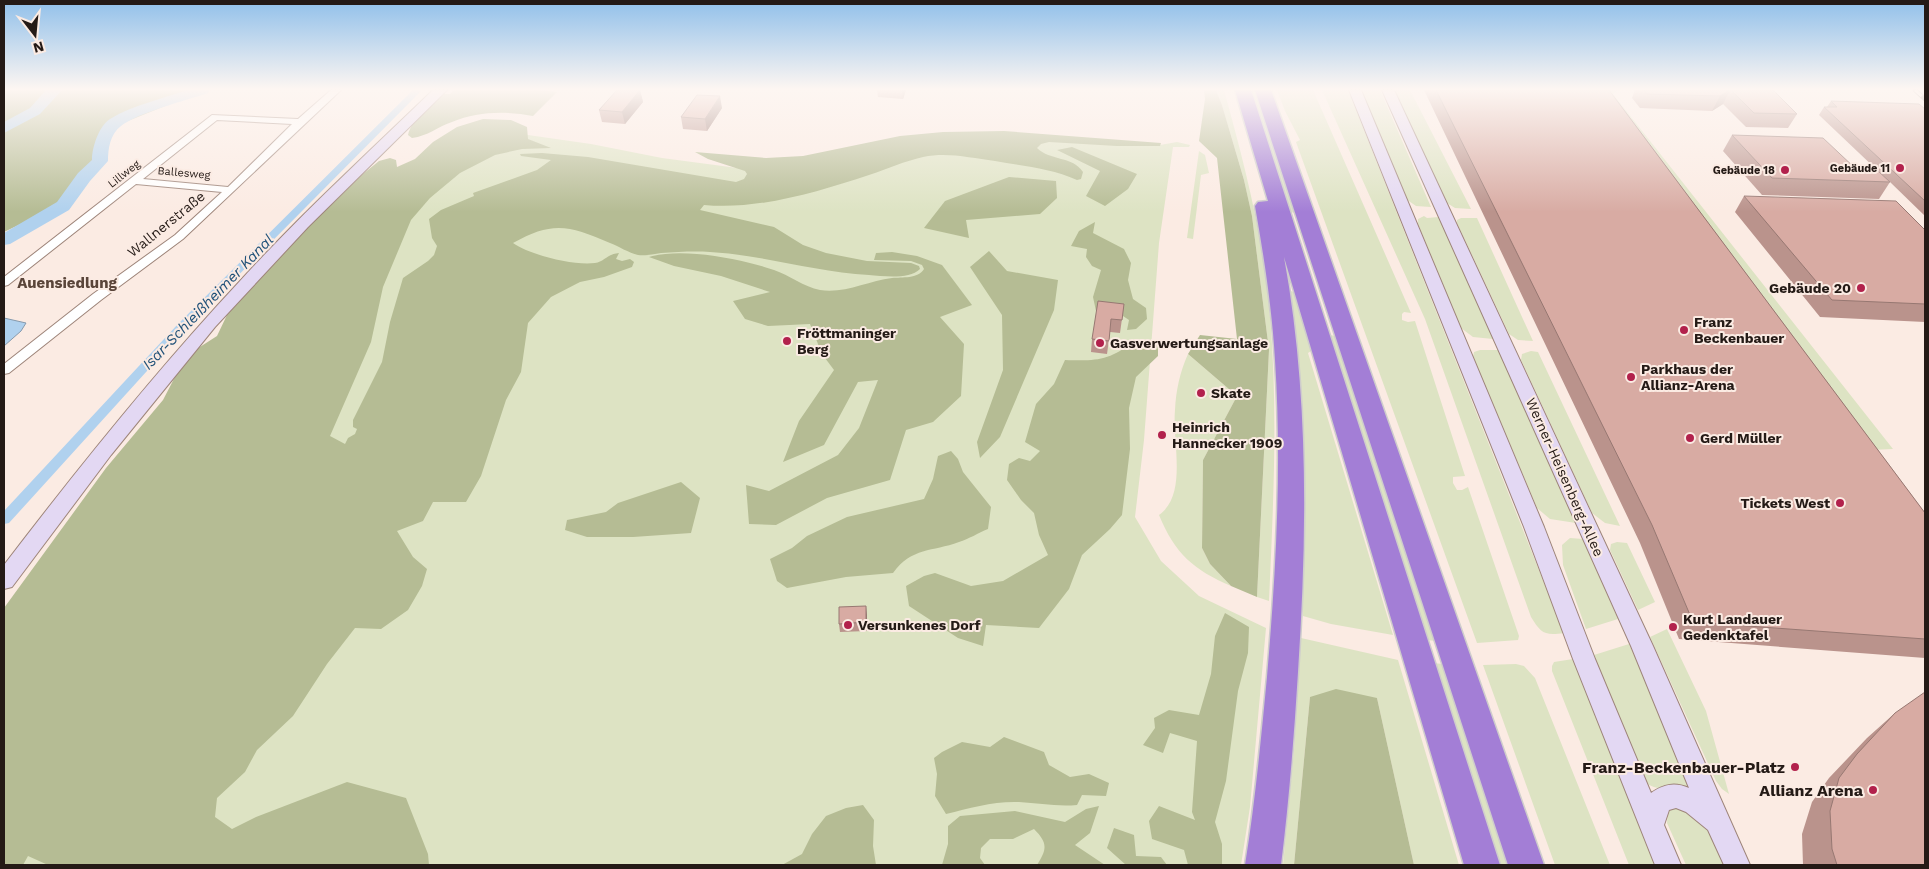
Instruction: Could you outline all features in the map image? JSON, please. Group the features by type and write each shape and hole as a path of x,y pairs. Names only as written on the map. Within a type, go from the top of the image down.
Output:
{"highway":[{"path":"1255,131 1482,865"},
{"path":"1277,131 1526,865"},
{"path":"1257,136 1250,147 1264,202 1280,301 1287,358 1291,432 1290,590 1277,746 1263,865"}],"street":[{"name":"Lillweg","path":"4,283 198,131"},
{"name":"Wallnerstraße","path":"4,370 179,236 231,190 291,131"},
{"path":"4,581 105,451 183,356 284,243 399,131"},
{"path":"1372,131 1534,527 1584,659 1668,865"},
{"name":"Werner-Heisenberg-Allee","path":"1407,131 1642,646 1737,865"},
{"name":"Ballesweg","path":"134,182 231,190"},
{"path":"1652,826 1654,811 1658,803 1666,797 1679,796 1692,801 1719,827"}],"green space":[{"path":"4,131 111,131 73,199 4,232"},
{"path":"409,131 433,131 418,137 412,138 408,135"},
{"path":"451,131 527,131 528,139 551,148 522,149 495,155 460,173 430,198 411,220 383,287 371,342 330,436 345,444 348,438 355,434 357,429 353,427 353,420 382,362 390,322 403,278 434,255 437,246 432,238 429,219 441,210 474,196 473,193 537,170 551,160 521,156 520,154 542,153 588,157 736,182 744,179 747,174 745,171 708,159 695,152 766,158 803,156 900,136 943,132 1004,131 1161,143 1160,146 1117,146 1049,142 1041,144 1037,148 1048,155 1073,163 1079,167 1083,172 1081,179 1077,180 1047,170 1026,166 941,155 923,157 869,175 788,198 746,205 704,205 700,210 774,227 803,245 826,253 867,261 911,263 919,266 920,269 903,276 849,273 750,256 710,252 638,255 583,232 561,228 539,231 513,243 530,252 576,263 595,263 619,253 616,259 622,261 630,259 634,262 632,267 604,277 580,282 551,297 528,323 521,372 506,400 481,476 466,502 433,502 423,521 397,531 413,557 427,569 422,586 408,610 381,629 355,628 327,664 293,716 257,750 245,772 217,798 215,817 232,829 256,817 347,782 406,798 428,854 429,865 48,865 28,856 23,865 4,865 4,608 106,468 163,400 176,375 192,352 217,336 227,315 276,257 348,186 379,161 390,158 396,160 397,167 415,159 433,142"},
{"path":"1200,131 1229,131 1252,216 1269,350 1257,597 1231,586 1210,564 1202,548 1203,460 1237,396 1188,354 1200,335 1237,339 1217,158 1199,141"},
{"path":"1229,131 1235,131 1247,177 1264,264 1269,306 1274,390 1274,432 1273,517 1269,601 1257,597 1269,350 1252,216"},
{"path":"1263,131 1268,131 1295,213 1290,212"},
{"path":"1295,131 1331,131 1411,313 1404,312 1402,320 1408,322 1415,321 1465,476 1453,477 1453,483 1457,490 1468,487 1519,636 1518,640 1477,643 1296,142 1300,140"},
{"path":"1340,131 1364,131 1564,633 1552,634 1544,632 1531,617 1425,319"},
{"path":"1378,131 1398,131 1431,207 1416,206 1406,199"},
{"path":"1413,131 1431,131 1471,209 1455,208 1447,203"},
{"path":"1623,131 1642,131 1893,449 1870,450"},
{"path":"514,133 591,144 662,158 775,173 1026,140 1160,145 1177,142 1190,145 1189,147 1173,147 1159,243 1144,440 1135,517 1161,561 1199,596 1266,628 1250,807 1241,865 4,865 389,201"},
{"path":"1072,147 1137,174 1128,189 1105,206 1086,196 1100,171 1057,150"},
{"path":"1199,151 1205,155 1209,173 1201,175 1193,239 1187,238"},
{"path":"1009,177 1056,181 1057,198 1040,214 966,220 969,238 924,228 945,201"},
{"path":"1424,216 1427,218 1439,217 1493,339 1473,337 1461,328 1418,224 1418,219"},
{"path":"1461,218 1477,218 1533,341 1518,340 1509,334 1457,223 1457,220"},
{"path":"1095,222 1093,233 1124,249 1131,263 1128,280 1133,299 1146,308 1147,319 1136,329 1127,330 1129,320 1120,314 1096,311 1093,297 1101,270 1092,266 1086,257 1087,249 1071,246 1079,231"},
{"path":"989,251 1007,271 1058,280 1054,310 1000,437 980,458 977,442 1003,370 1002,315 970,267"},
{"path":"892,252 917,256 942,265 972,305 940,317 964,344 961,396 933,422 906,430 890,480 827,498 776,525 749,524 746,485 769,491 838,455 859,428 878,380 858,382 824,445 783,462 799,421 834,370 822,354 810,324 768,326 745,319 733,301 770,292 721,276 674,266 649,257 678,253 729,258 774,270 808,286 829,291 847,289 892,278 914,276 924,269 922,265 911,261 874,260 876,253"},
{"path":"1290,291 1295,292 1312,344 1311,351 1308,353 1393,635 1331,624 1303,616 1303,462"},
{"path":"1329,335 1336,336 1436,641 1427,640"},
{"path":"1134,341 1158,341 1158,356 1136,377 1129,408 1130,449 1122,515 1082,555 1069,589 1039,628 986,625 983,646 958,638 909,606 906,586 924,576 935,573 971,586 1003,581 1048,555 1039,535 1034,513 1021,500 1007,480 1009,464 1019,458 1030,461 1040,451 1025,442 1036,404 1054,384 1065,360 1094,360 1102,358 1117,353"},
{"path":"1480,350 1499,350 1576,523 1550,519 1537,508 1473,357 1474,352"},
{"path":"1531,351 1538,352 1620,526 1605,523 1592,513 1521,360 1522,354"},
{"path":"1188,354 1237,396 1203,460 1202,548 1210,564 1231,586 1206,574 1187,559 1165,529 1159,515 1168,506 1176,481 1175,423 1177,388"},
{"path":"951,451 958,459 963,472 991,507 988,529 963,541 915,554 893,573 846,577 787,588 777,581 770,559 792,548 807,536 847,517 924,499 933,479 938,456"},
{"path":"681,482 700,498 691,533 633,537 587,537 565,530 567,520 606,512 618,503"},
{"path":"1570,538 1583,539 1618,619 1586,629 1563,565 1562,545"},
{"path":"1617,542 1627,543 1655,602 1638,610 1610,550 1611,544"},
{"path":"1225,613 1249,627 1248,653 1238,691 1226,781 1215,822 1222,844 1222,865 1188,865 1184,850 1152,839 1149,821 1159,806 1195,820 1192,812 1197,741 1170,733 1163,753 1143,745 1155,728 1154,718 1169,710 1199,715 1211,674 1215,636"},
{"path":"1667,629 1706,711 1729,794 1716,781 1650,637"},
{"path":"1301,638 1398,660 1459,865 1414,865 1377,698 1310,697 1294,865 1283,865 1294,750"},
{"path":"1629,644 1690,782 1686,789 1660,789 1649,785 1639,776 1594,655"},
{"path":"1573,659 1657,865 1629,865 1552,671 1554,662"},
{"path":"1433,663 1443,664 1510,865 1499,865"},
{"path":"1516,664 1524,666 1535,678 1610,865 1555,865 1483,665"},
{"path":"1336,689 1377,698 1414,865 1294,865 1310,697"},
{"path":"1004,737 1044,752 1049,765 1070,777 1089,774 1109,783 1106,796 1082,795 1077,805 1000,803 982,805 946,814 935,796 937,774 934,758 962,742 990,747"},
{"path":"863,805 874,820 873,846 876,865 782,865 802,854 812,834 826,816 846,808"},
{"path":"1099,806 1090,833 1075,845 1105,865 1037,865 1043,855 1044,842 1034,829 1013,839 990,839 981,848 980,858 985,865 942,865 948,844 948,826 960,816 1015,811 1065,822 1086,809"},
{"path":"1676,806 1708,825 1727,865 1686,865 1667,823 1668,809"},
{"path":"1114,828 1134,835 1136,856 1161,857 1167,865 1126,865 1107,848"}],"water":[{"path":"4,318 26,323 21,331 4,346"}],"building":[{"name":"Parkhaus der Allianz-Arena","path":"1456,131 1639,131 1925,513 1925,639 1693,622 1652,525"},
{"path":"1849,131 1925,131 1925,201"},
{"path":"1732,135 1823,138 1856,169 1878,171 1890,182 1772,178"},
{"name":"Gebäude 20","path":"1744,196 1896,201 1925,230 1925,304 1832,300"},
{"path":"1098,301 1124,304 1122,320 1111,319 1109,341 1092,339"},
{"path":"866,606 866,622 839,624 839,607"},
{"name":"Allianz Arena","path":"1925,692 1925,865 1837,865 1832,849 1830,811 1839,778 1857,754 1895,713"}],"waterway":[{"path":"4,240 63,206 84,177 100,161 100,146 109,131"},
{"name":"Isar-Schleißheimer Kanal","path":"4,519 182,326 377,131"}],"place":[{"name":"Gebäude 11","path":"1900,168"},
{"name":"Gebäude 18","path":"1785,170"},
{"name":"Gebäude 20","path":"1861,288"},
{"name":"Franz Beckenbauer","path":"1684,330"},
{"name":"Fröttmaninger Berg","path":"787,341"},
{"name":"Gasverwertungsanlage","path":"1100,343"},
{"name":"Parkhaus der Allianz-Arena","path":"1631,377"},
{"name":"Skate","path":"1201,393"},
{"name":"Heinrich Hannecker 1909","path":"1162,435"},
{"name":"Gerd Müller","path":"1690,438"},
{"name":"Tickets West","path":"1840,503"},
{"name":"Versunkenes Dorf","path":"848,625"},
{"name":"Kurt Landauer Gedenktafel","path":"1673,627"},
{"name":"Franz-Beckenbauer-Platz","path":"1795,767"},
{"name":"Allianz Arena","path":"1873,790"}],"district":[{"name":"Auensiedlung","path":"67,283"}]}
